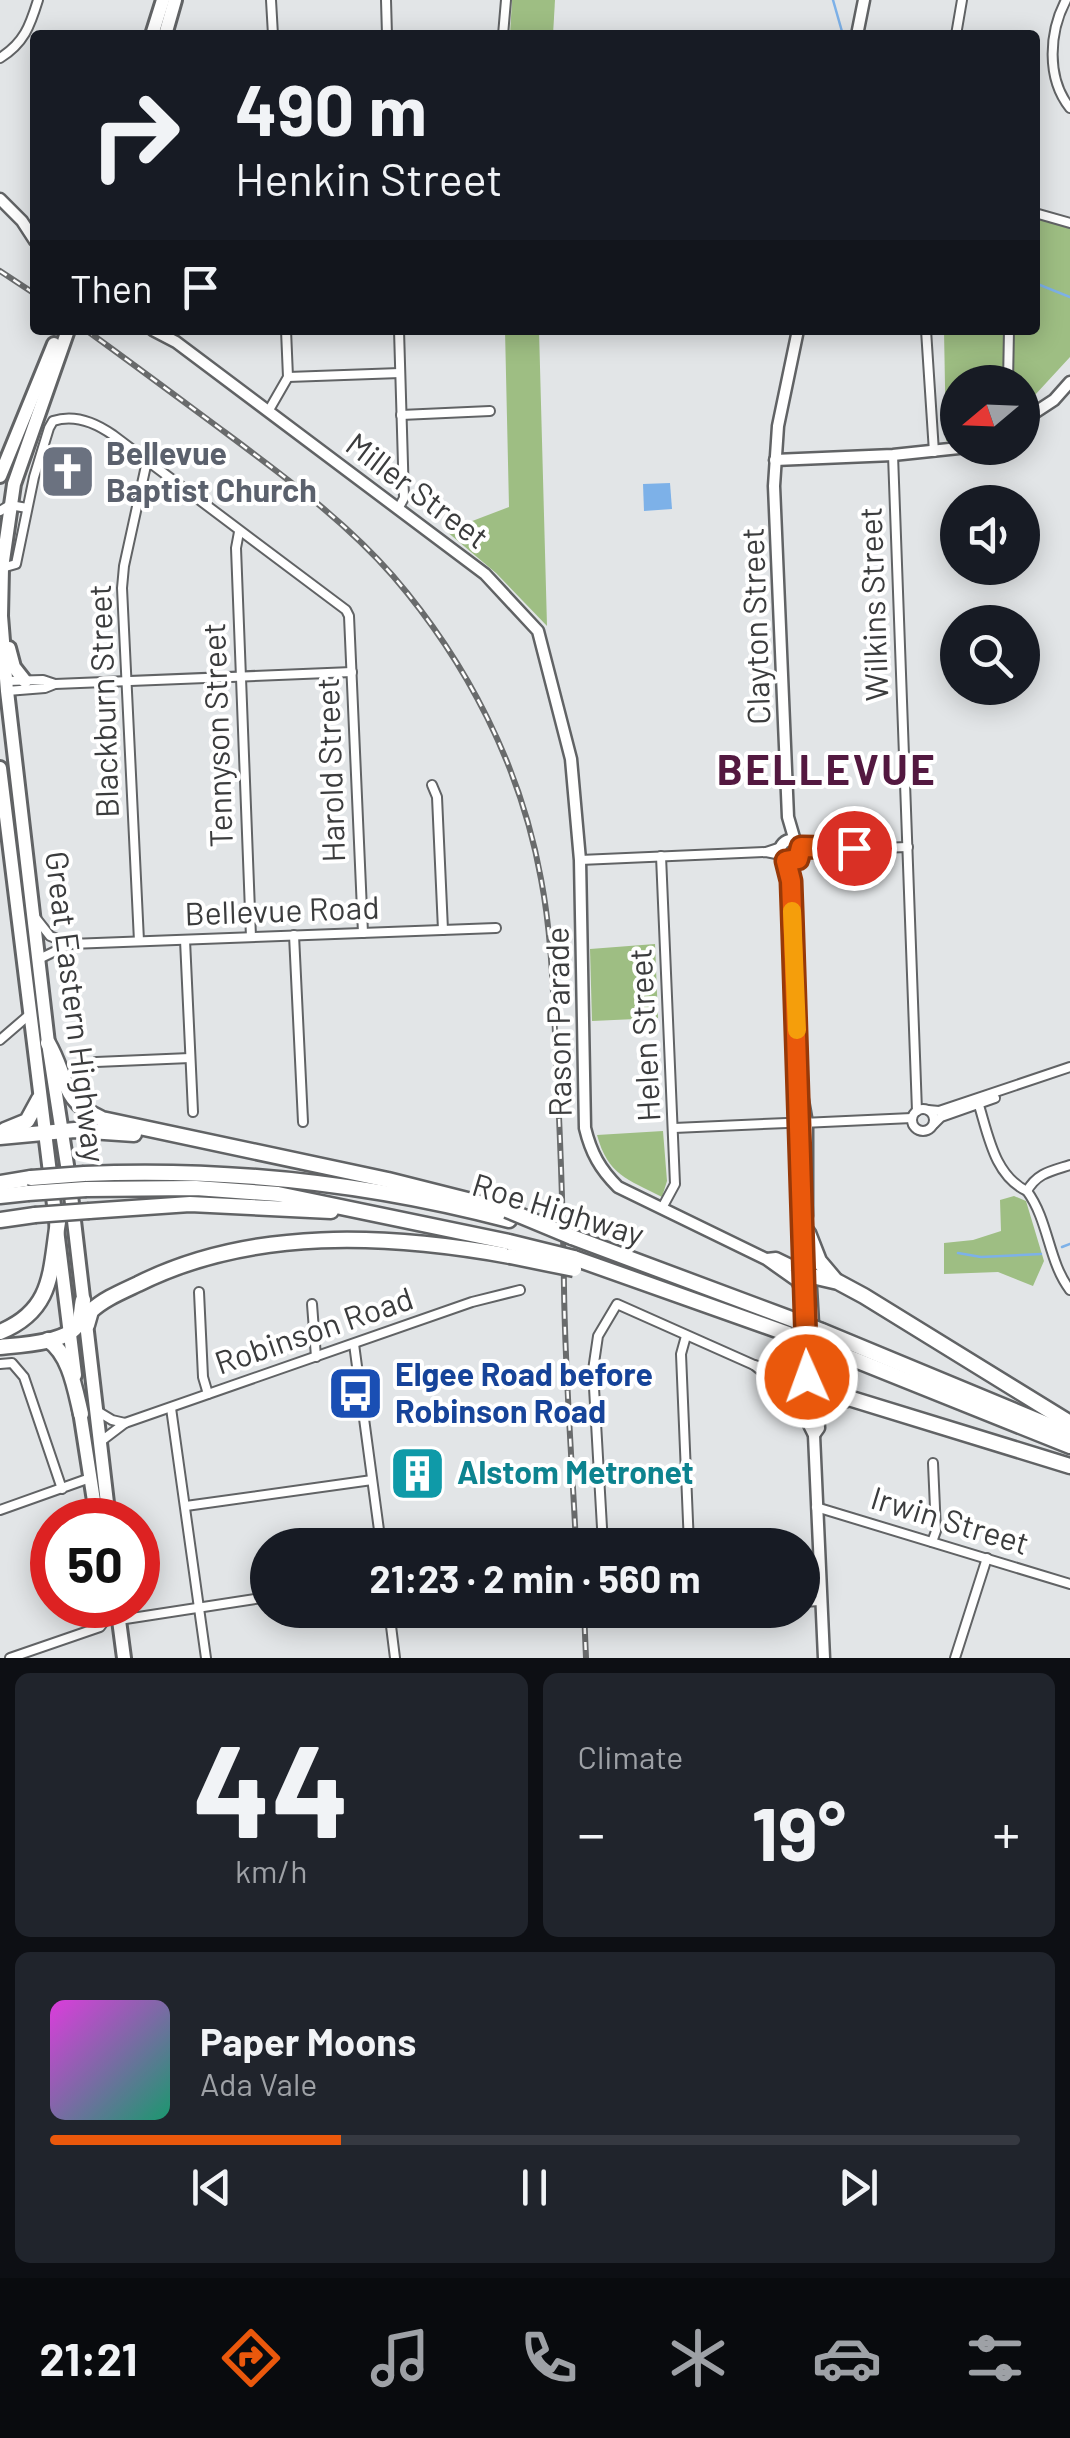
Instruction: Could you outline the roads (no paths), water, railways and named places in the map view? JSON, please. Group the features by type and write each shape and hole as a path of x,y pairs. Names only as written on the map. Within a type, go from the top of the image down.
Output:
{"highway":[{"path":"154,30 163,0"},
{"path":"166,30 175,0"},
{"name":"Great Eastern Highway","path":"0,476 62,335"},
{"name":"Great Eastern Highway","path":"62,335 5,508 3,686 100,1442 97,1498"},
{"path":"3,638 14,667 25,681"},
{"name":"Great Eastern Highway","path":"0,768 80,1414 103,1498"},
{"path":"48,1043 70,1097 87,1113 508,1215"},
{"path":"0,1134 28,1121 40,1099"},
{"path":"0,1134 125,1133 224,1144"},
{"name":"Roe Highway","path":"0,1183 30,1186 200,1172 388,1192 508,1215 1070,1434"},
{"name":"Roe Highway","path":"85,1182 239,1190 320,1201 574,1264 794,1328"},
{"name":"Roe Highway","path":"0,1196 30,1186"},
{"path":"0,1220 206,1204 372,1214"},
{"path":"0,1332 22,1319 45,1294 53,1268 58,1222"},
{"path":"808,1234 819,1261 838,1282 1070,1423"},
{"path":"86,1325 96,1306 154,1276 248,1248 389,1240 510,1249"},
{"path":"807,1274 838,1282"},
{"path":"0,1347 69,1333 79,1321 83,1300"},
{"name":"Roe Highway","path":"822,1339 1070,1446"},
{"path":"48,1340 56,1345 67,1365 80,1414"},
{"path":"812,1382 853,1399 1070,1466"},
{"path":"818,1412 826,1402 853,1399"},
{"path":"120,1628 124,1658"}],"main road":[{"path":"858,30 864,0"},
{"path":"0,199 30,232"},
{"name":"Miller Street","path":"163,335 485,574 524,613 540,637"},
{"name":"Clayton Street","path":"797,335 781,423 776,492 812,1382 809,1425 814,1435 817,1528"},
{"path":"1040,409 1070,382"},
{"path":"778,458 940,451"},
{"name":"Rason Parade","path":"540,637 571,759 580,860 585,1128 589,1145 603,1172 618,1187 766,1258 797,1281 804,1296"},
{"name":"Clayton Street","path":"800,1125 808,1234 804,1296 818,1412 814,1435"},
{"name":"Rason Parade","path":"766,1258 776,1258 807,1274"},
{"name":"Clayton Street","path":"820,1601 824,1658"}],"street":[{"path":"0,58 29,30 38,0"},
{"path":"272,0 273,30"},
{"path":"386,0 387,30"},
{"path":"504,30 506,0"},
{"path":"957,30 962,0"},
{"path":"1066,0 1053,37 1052,64 1062,98 1070,108"},
{"path":"1040,216 1070,223"},
{"path":"268,410 288,377 286,335"},
{"path":"398,335 404,498 398,509"},
{"path":"926,335 934,452"},
{"path":"1008,365 1009,335"},
{"path":"288,377 400,373"},
{"path":"402,415 490,411"},
{"path":"2,568 16,564 26,508 49,428 60,418 88,421 104,428 239,532"},
{"name":"Wilkins Street","path":"893,454 914,1117"},
{"name":"Blackburn Street","path":"139,941 124,566 148,462"},
{"path":"5,508 26,508"},
{"name":"Harold Street","path":"239,532 344,608 349,616 363,932"},
{"name":"Tennyson Street","path":"239,532 236,548 251,937"},
{"path":"3,686 45,688 126,679 352,672"},
{"path":"3,686 44,680 54,684"},
{"path":"432,785 437,796 443,930"},
{"path":"580,860 908,846"},
{"name":"Helen Street","path":"661,856 675,1184 662,1208"},
{"path":"34,916 50,936 70,944"},
{"name":"Bellevue Road","path":"39,959 70,944 496,928"},
{"path":"294,935 303,1122"},
{"path":"184,940 193,1112"},
{"path":"2,1039 29,1016"},
{"path":"96,1062 190,1058"},
{"path":"674,1128 914,1117 928,1110 940,1112 978,1101 1070,1069"},
{"path":"914,1117 917,1129 923,1131 941,1117 978,1101"},
{"path":"978,1101 1001,1170 1036,1204 1056,1265 1070,1290"},
{"path":"928,1110 934,1124"},
{"path":"1027,1192 1042,1173 1070,1164"},
{"name":"Robinson Road","path":"100,1442 125,1422 472,1302 520,1290"},
{"path":"200,1292 203,1377 208,1394"},
{"path":"312,1304 316,1358"},
{"path":"602,1528 593,1370 598,1336 617,1304 754,1364 765,1374 812,1382"},
{"path":"686,1336 681,1354 689,1528"},
{"path":"354,1344 378,1528"},
{"path":"0,1364 12,1363 24,1377 62,1489"},
{"path":"171,1408 206,1658"},
{"path":"96,1410 112,1420 125,1422"},
{"path":"932,1542 936,1531 933,1463"},
{"path":"0,1510 97,1476"},
{"path":"186,1506 372,1480"},
{"name":"Irwin Street","path":"816,1508 1070,1584"},
{"path":"955,1658 987,1558"},
{"path":"160,1613 250,1599"},
{"path":"10,1658 97,1628"},
{"path":"102,1628 116,1634 122,1642"},
{"path":"391,1628 395,1658"}],"water":[{"path":"670,483 672,509 644,511 643,484"}],"waterway":[{"path":"833,0 842,30"},
{"path":"1040,285 1070,297"},
{"path":"1062,1247 1070,1244"},
{"path":"958,1253 981,1257 1041,1254"}],"railway":[{"path":"0,271 30,291"},
{"path":"93,335 292,483 374,556 445,644 505,757 532,837 550,944 575,1528"},
{"path":"585,1628 586,1658"}],"place":[{"name":"Bellevue Baptist Church","path":"67,472"},
{"name":"Elgee Road before Robinson Road","path":"356,1393"},
{"name":"Alstom Metronet","path":"418,1473"}],"district":[{"name":"BELLEVUE","path":"827,770"}]}
